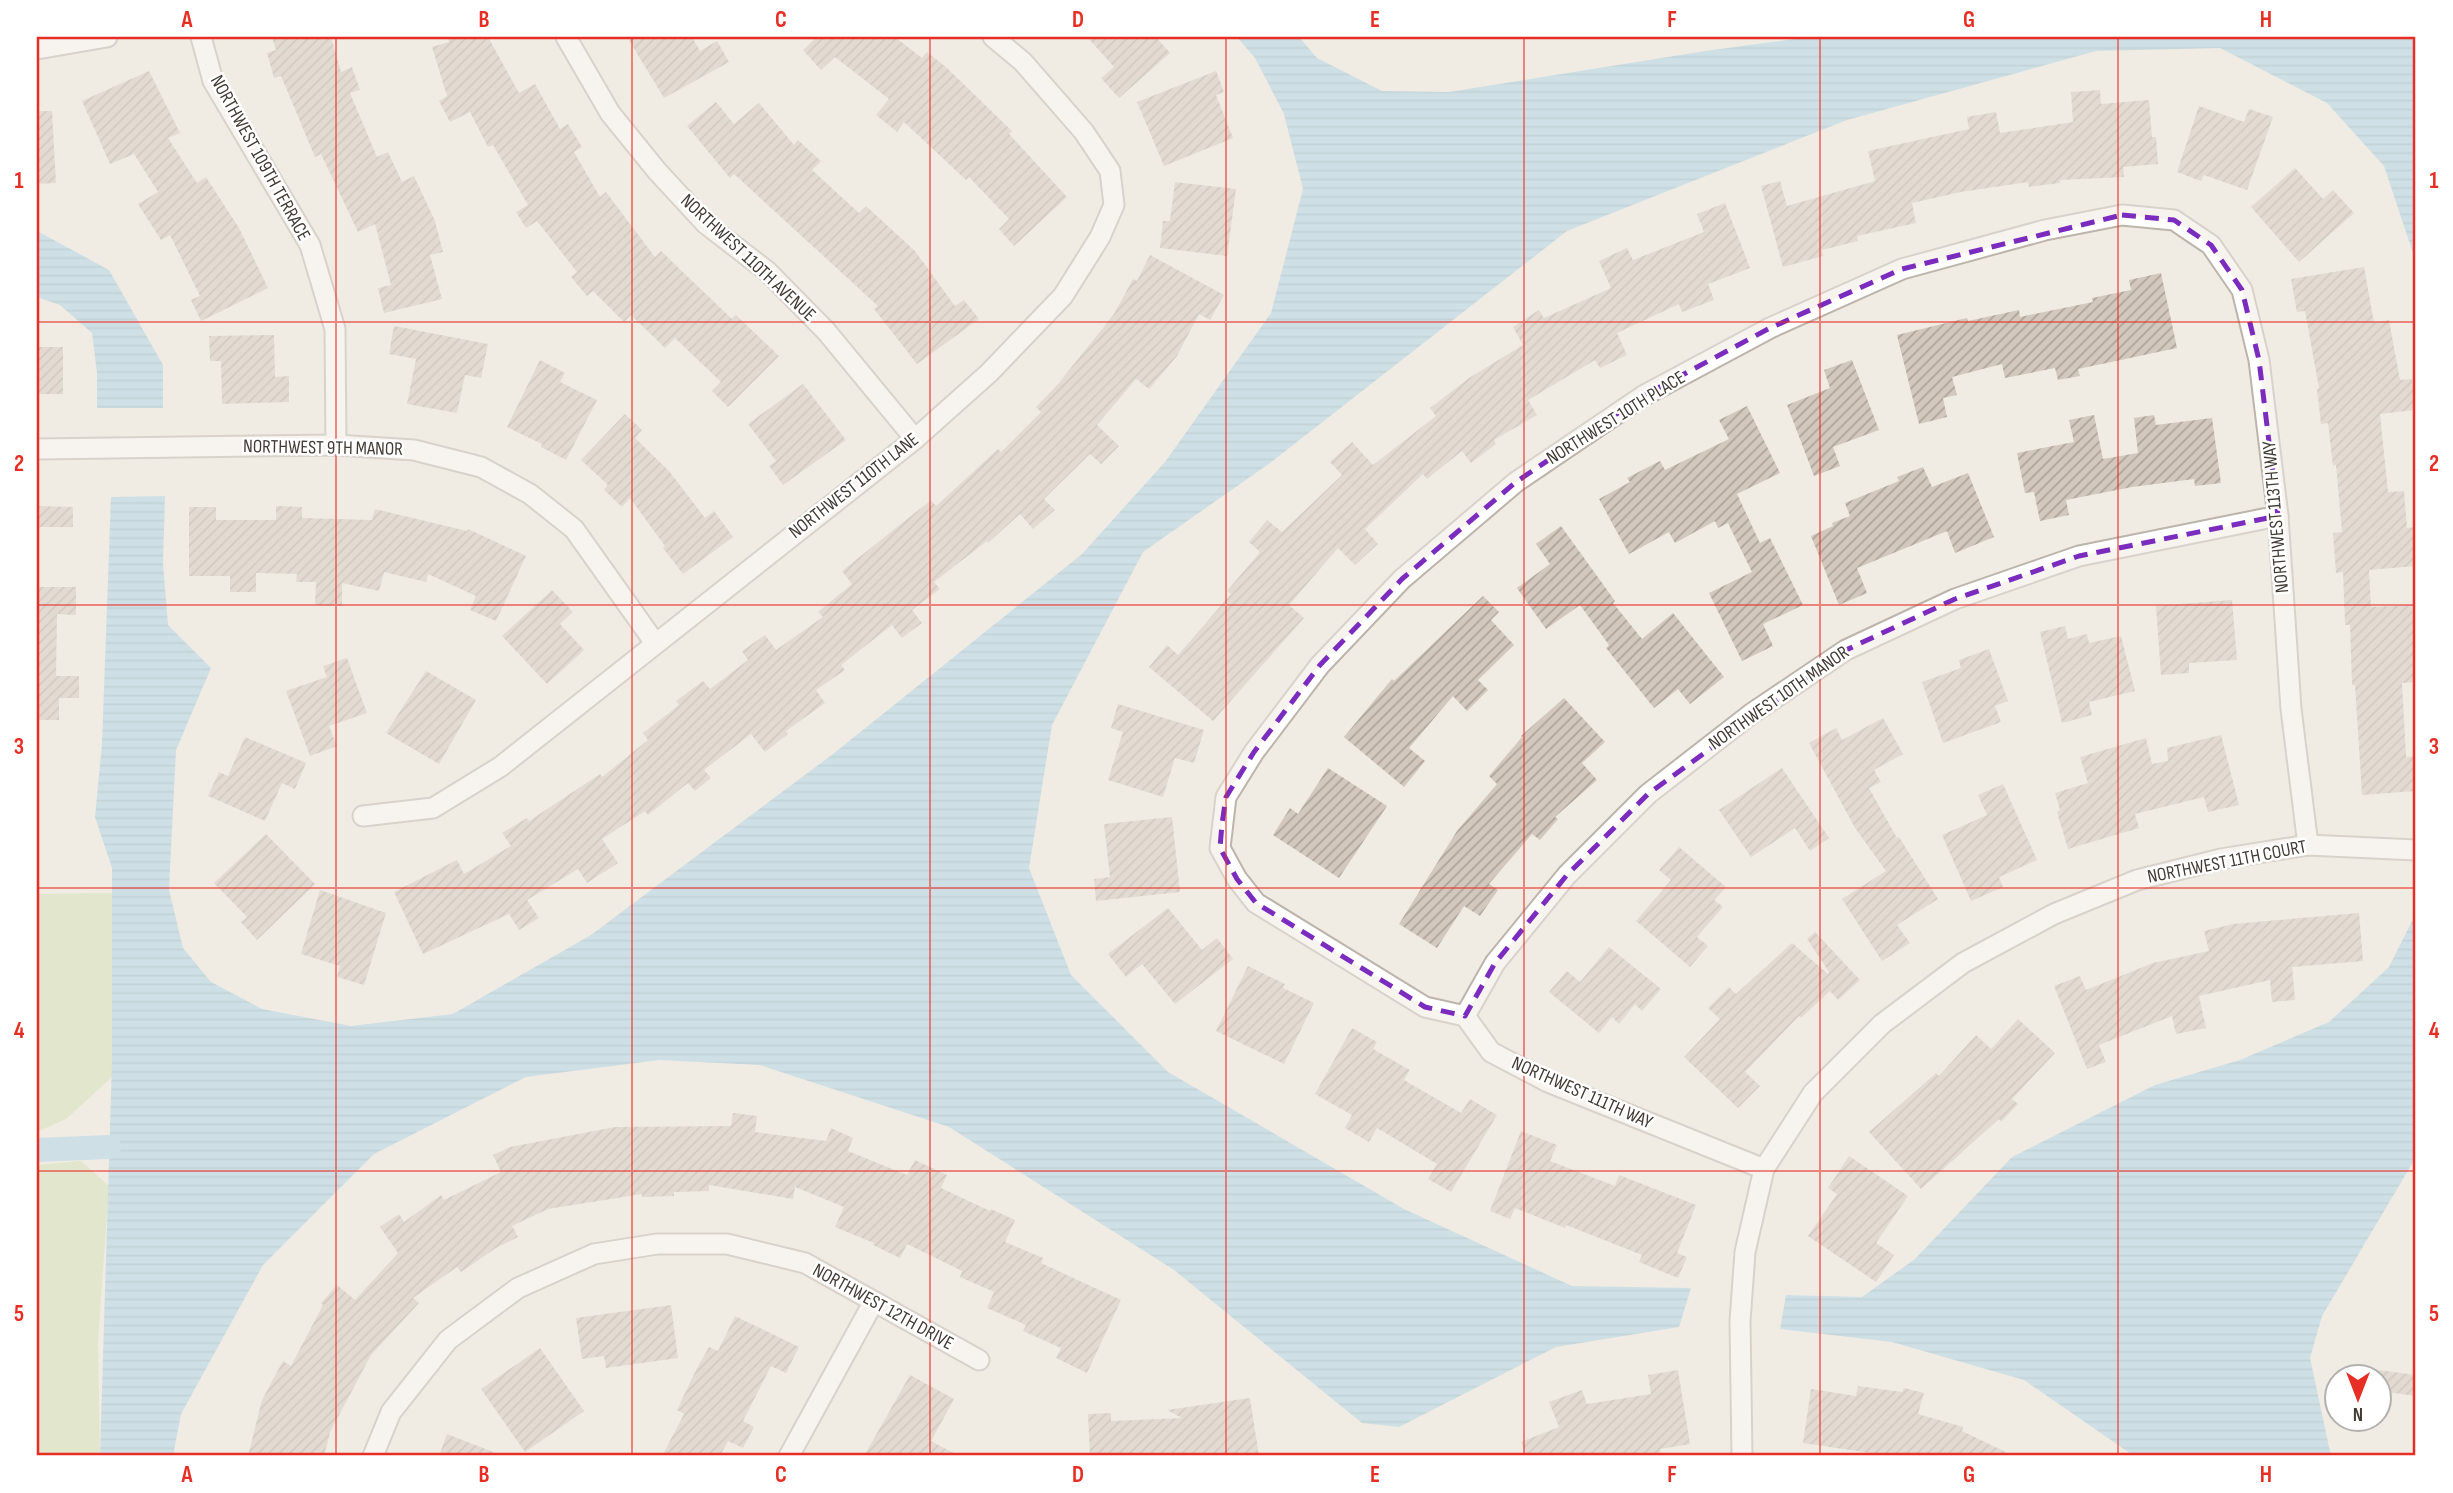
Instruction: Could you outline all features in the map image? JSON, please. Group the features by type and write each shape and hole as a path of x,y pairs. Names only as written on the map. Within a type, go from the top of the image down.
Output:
{"street":[{"path":"37,50 107,37"},
{"name":"NORTHWEST 109TH TERRACE","path":"201,37 213,81 310,245 335,330 336,445"},
{"name":"NORTHWEST 110TH AVENUE","path":"566,37 610,113 657,171 706,224 767,271 825,331 915,439"},
{"name":"NORTHWEST 110TH LANE","path":"363,816 433,808 500,767 915,439 989,373 1063,296 1101,237 1114,205 1110,171 1084,132 1023,62 993,37"},
{"name":"NORTHWEST 10TH PLACE","path":"1465,1016 1425,1007 1256,903 1237,879 1220,848 1226,797 1254,752 1320,665 1402,579 1505,491 1643,396 1770,328 1902,269 2045,230 2122,215 2174,220"},
{"name":"NORTHWEST 113TH WAY","path":"2174,220 2211,245 2242,290 2259,360 2278,516 2291,709 2308,845"},
{"name":"NORTHWEST 9TH MANOR","path":"37,449 336,445 414,450 481,467 530,494 573,529 655,643"},
{"name":"NORTHWEST 10TH MANOR","path":"1465,1016 1495,963 1567,875 1648,794 1751,714 1846,650 1955,599 2079,556 2278,516"},
{"name":"NORTHWEST 11TH COURT","path":"1742,1456 1740,1321 1745,1252 1764,1169 1813,1093 1882,1024 1963,963 2054,914 2137,880 2221,859 2308,845 2416,850"},
{"name":"NORTHWEST 111TH WAY","path":"1465,1016 1491,1052 1548,1082 1764,1169"},
{"name":"NORTHWEST 12TH DRIVE","path":"373,1456 391,1412 448,1340 518,1288 594,1254 657,1244 727,1244 805,1263 979,1360"},
{"path":"789,1456 873,1303"}],"highlighted area":[{"path":"2122,215 2174,220 2211,245 2242,290 2259,360 2278,516 2079,556 1955,599 1846,650 1648,794 1567,875 1495,963 1465,1016 1425,1007 1256,903 1237,879 1220,848 1222,824 1226,797 1254,752 1320,665 1402,579 1516,482 1643,396 1770,328 1902,269"}],"green space":[{"path":"112,893 113,1076 66,1119 37,1132 37,894"},
{"path":"81,1161 109,1186 98,1341 100,1456 37,1456 37,1165"}],"water":[{"path":"1237,37 1299,37 1317,58 1382,91 1449,92 1810,37 2416,37 2416,262 2384,166 2327,103 2220,48 2096,51 1847,120 1567,231 1270,463 1143,552 1052,725 1029,868 1071,975 1168,1072 1404,1209 1572,1286 1691,1288 1679,1327 1556,1347 1399,1427 1362,1423 1174,1270 949,1127 760,1065 659,1060 526,1077 374,1154 263,1265 181,1414 173,1456 100,1456 112,1062 112,868 95,817 102,744 111,497 165,496 163,563 168,625 211,668 176,750 169,890 183,948 211,982 262,1009 351,1026 453,1014 591,935 833,754 1082,554 1165,462 1271,313 1303,189 1284,114 1255,58"},
{"path":"37,231 109,270 163,365 163,408 97,408 97,373 92,333 60,305 37,297"},
{"path":"2416,913 2416,1157 2322,1316 2310,1358 2324,1434 2326,1434 2331,1456 2134,1456 2024,1380 1892,1342 1780,1329 1786,1295 1862,1297 1915,1259 2012,1157 2155,1085 2240,1060 2329,1022 2389,967"}],"building":[{"path":"272,37 331,37 341,72 352,67 360,90 350,93 377,157 388,152 402,182 414,176 435,221 443,252 430,255 442,299 384,313 378,288 391,285 375,224 358,232 321,154 315,157 281,76 274,78 267,53 276,50"},
{"path":"448,37 488,37 519,93 535,84 560,129 568,124 582,147 574,152 600,197 606,192 655,257 661,251 732,319 736,315 779,356 728,407 712,391 721,382 675,338 665,348 631,315 624,322 593,291 587,296 571,277 577,272 537,221 526,228 516,212 528,205 493,145 488,147 470,112 450,122 439,101 447,96 432,47 449,42"},
{"path":"627,37 692,37 700,51 717,41 729,62 664,98"},
{"path":"817,37 895,37 922,58 927,52 1012,131 1009,134 1067,197 1014,246 999,229 1009,219 969,177 966,180 904,122 897,132 876,115 889,99 835,57 821,70 803,50"},
{"path":"1087,37 1156,37 1170,53 1119,98 1101,78 1114,67"},
{"path":"149,71 180,133 168,138 197,183 206,177 239,228 268,288 201,321 191,300 200,296 170,235 161,240 138,204 158,192 134,154 110,164 82,101"},
{"path":"1216,71 1224,92 1216,95 1233,138 1164,166 1137,102"},
{"path":"2100,90 2101,104 2149,100 2152,137 2156,137 2158,164 2123,167 2124,177 2060,180 2060,183 2029,187 2028,182 1912,203 1916,223 1857,236 1858,241 1822,250 1823,256 1783,267 1761,186 1780,181 1787,206 1875,181 1868,151 1969,129 1967,117 1996,112 2000,133 2073,122 2071,92"},
{"path":"716,102 734,124 759,103 794,145 798,140 821,161 812,170 859,213 866,206 915,251 955,306 964,300 979,319 917,364 874,309 878,306 734,174 730,178 687,126"},
{"path":"2199,106 2244,122 2249,109 2273,117 2247,190 2204,175 2201,181 2177,172"},
{"path":"37,111 52,111 56,183 37,184"},
{"path":"2295,168 2323,199 2333,190 2354,213 2299,262 2251,207"},
{"path":"1175,182 1236,189 1227,256 1160,248 1163,221 1170,221"},
{"path":"1725,203 1750,268 1708,284 1714,300 1682,312 1679,304 1617,333 1627,355 1600,368 1595,360 1528,400 1537,415 1494,440 1496,444 1471,463 1462,451 1427,479 1423,474 1365,529 1378,544 1355,565 1338,548 1289,605 1304,618 1213,721 1149,667 1167,645 1178,655 1231,594 1227,591 1260,552 1249,542 1267,520 1282,532 1342,475 1330,462 1352,442 1373,465 1436,416 1430,408 1469,378 1523,345 1513,327 1539,310 1544,318 1611,288 1599,261 1627,248 1633,260 1704,232 1697,214"},
{"path":"1150,255 1224,295 1210,320 1199,314 1177,356 1149,389 1136,379 1097,425 1119,446 1101,464 1090,454 1044,499 1055,510 1033,529 1020,514 988,543 987,541 934,582 940,589 912,610 922,623 902,638 892,625 841,665 845,670 816,690 825,703 786,731 788,734 765,752 751,734 704,770 711,778 695,791 688,783 648,815 645,811 602,839 618,863 587,883 578,869 527,900 539,918 519,930 509,914 423,954 394,892 457,860 464,874 511,846 502,833 527,818 529,821 600,774 602,777 648,740 643,733 679,705 676,701 703,681 710,689 748,660 742,651 765,635 776,650 823,617 818,612 852,584 842,571 931,500 936,506 998,449 1001,452 1041,412 1036,407 1114,314 1133,279 1137,281"},
{"path":"2364,267 2374,323 2389,320 2400,380 2412,379 2415,410 2380,414 2388,492 2404,491 2407,528 2416,527 2416,566 2369,570 2371,607 2412,605 2416,682 2402,683 2406,757 2416,756 2416,791 2362,795 2355,685 2352,685 2350,625 2345,625 2343,572 2336,573 2333,533 2342,532 2336,465 2333,466 2328,423 2321,424 2319,388 2305,311 2297,312 2291,279"},
{"path":"2161,273 2177,348 2078,369 2080,376 2058,380 2055,368 2005,378 2002,364 1952,377 1957,395 1943,398 1947,417 1919,424 1897,335 1967,318 1968,321 2019,310 2020,317 2093,302 2092,298 2131,290 2129,280"},
{"path":"394,326 488,344 481,378 465,375 457,413 407,404 416,359 389,354"},
{"path":"274,335 275,377 289,376 289,402 222,404 221,361 210,361 209,336"},
{"path":"37,347 63,347 63,394 37,394"},
{"path":"540,360 565,373 560,382 597,400 566,460 541,447 542,444 507,427"},
{"path":"1852,360 1879,430 1833,447 1840,466 1814,476 1787,405 1830,388 1824,370"},
{"path":"803,384 846,440 783,485 769,466 776,461 748,424"},
{"path":"1747,406 1780,473 1737,494 1760,543 1770,538 1803,605 1763,624 1773,646 1742,661 1709,593 1752,572 1728,523 1718,528 1715,521 1675,543 1669,532 1629,554 1599,499 1630,482 1627,478 1660,461 1665,470 1729,439 1719,420"},
{"path":"625,414 642,430 635,438 669,471 705,518 714,511 733,537 683,574 630,498 622,507 604,490 608,485 581,460"},
{"path":"2094,415 2103,459 2138,453 2134,418 2154,415 2156,425 2212,418 2221,483 2195,486 2194,479 2132,487 2066,500 2069,515 2040,521 2034,492 2025,493 2017,453 2074,442 2069,420"},
{"path":"1923,467 1932,487 1968,473 1994,537 1955,553 1947,531 1857,568 1867,593 1839,605 1811,536 1850,516 1845,503 1899,481 1897,477"},
{"path":"37,506 73,507 73,527 37,527"},
{"path":"276,506 302,507 302,518 372,520 375,509 467,531 468,529 526,556 496,621 470,610 476,596 428,574 426,582 384,572 379,591 342,583 342,606 315,605 316,582 296,582 297,574 256,573 256,592 230,592 230,576 189,576 189,507 216,507 216,520 276,520"},
{"path":"1561,526 1615,601 1613,603 1642,639 1673,613 1724,677 1690,704 1678,689 1654,708 1606,648 1609,645 1580,605 1546,629 1517,588 1550,564 1536,544"},
{"path":"37,587 76,587 76,615 57,614 56,676 79,676 79,698 59,698 59,720 37,720"},
{"path":"552,590 573,612 560,624 584,650 547,684 502,636"},
{"path":"1483,596 1499,612 1491,620 1514,645 1478,680 1488,690 1467,711 1453,696 1409,748 1425,761 1404,787 1344,737 1392,679 1394,681"},
{"path":"2232,600 2237,660 2189,663 2189,673 2161,675 2156,606"},
{"path":"2065,626 2068,639 2087,634 2089,643 2121,636 2135,691 2089,702 2092,715 2062,723 2040,632"},
{"path":"1989,649 2008,701 1995,706 2001,722 1943,743 1922,682 1961,668 1959,660"},
{"path":"347,658 367,713 329,726 337,746 310,756 286,691 327,677 323,666"},
{"path":"426,671 476,700 439,764 386,733"},
{"path":"1564,698 1605,742 1582,763 1597,780 1555,817 1558,819 1540,840 1532,834 1489,884 1498,890 1480,916 1464,906 1437,948 1399,924 1457,831 1497,784 1489,776 1521,736"},
{"path":"1118,704 1204,730 1194,763 1175,758 1163,797 1108,780 1123,732 1111,728"},
{"path":"1883,718 1903,754 1874,770 1881,782 1869,788 1897,838 1899,837 1938,899 1897,925 1910,943 1882,961 1842,899 1886,871 1855,828 1809,743 1836,728 1842,740"},
{"path":"2221,735 2239,805 2208,812 2204,797 2135,814 2139,828 2068,849 2057,812 2060,810 2055,793 2088,783 2080,757 2146,738 2152,764 2168,761 2167,748"},
{"path":"245,737 306,763 295,789 282,783 265,821 208,796 219,772 228,776"},
{"path":"1328,768 1387,806 1339,878 1273,835 1290,808 1298,814"},
{"path":"1782,768 1829,838 1810,851 1795,828 1751,857 1719,810"},
{"path":"2003,784 2037,860 1999,877 2003,887 1971,901 1942,835 1987,815 1978,795"},
{"path":"1172,817 1180,892 1096,901 1094,879 1110,877 1104,824"},
{"path":"266,834 315,884 257,940 241,922 247,917 214,883"},
{"path":"1679,847 1726,887 1714,900 1723,907 1697,937 1708,946 1690,967 1636,921 1671,880 1659,870"},
{"path":"320,890 386,913 364,985 337,977 340,966 301,954"},
{"path":"1168,908 1202,950 1217,938 1233,959 1175,1004 1142,964 1126,977 1108,954"},
{"path":"2359,913 2363,961 2292,967 2295,1000 2272,1002 2270,980 2199,996 2206,1028 2176,1034 2172,1016 2099,1045 2106,1062 2087,1069 2054,986 2080,976 2086,990 2153,963 2209,951 2204,931 2233,924"},
{"path":"1815,932 1860,980 1838,1000 1830,991 1801,1018 1799,1016 1745,1072 1760,1086 1738,1108 1684,1057 1720,1019 1708,1008 1729,987 1736,994 1792,943 1828,974 1807,939"},
{"path":"1609,947 1661,989 1642,1011 1635,1004 1619,1024 1612,1017 1599,1033 1549,992 1567,971 1580,982"},
{"path":"1248,966 1285,984 1283,988 1314,1003 1284,1064 1216,1031"},
{"path":"2018,1019 2055,1053 2012,1099 2018,1104 2001,1122 1999,1119 1921,1189 1869,1132 1936,1073 1939,1076 1976,1035 1991,1049"},
{"path":"1352,1028 1377,1042 1373,1049 1410,1070 1404,1080 1461,1113 1470,1099 1497,1115 1451,1192 1428,1179 1437,1164 1377,1128 1369,1142 1345,1128 1352,1115 1315,1094"},
{"path":"733,1113 757,1116 755,1132 826,1141 831,1128 853,1138 848,1151 907,1175 915,1160 947,1175 941,1188 1015,1220 1005,1242 1043,1258 1041,1263 1121,1300 1087,1373 1056,1358 1061,1348 1023,1331 1026,1325 987,1308 994,1292 960,1277 962,1271 907,1244 900,1258 873,1245 874,1243 835,1227 844,1207 795,1187 793,1199 709,1185 709,1191 674,1192 674,1196 642,1197 642,1194 548,1209 512,1226 518,1237 496,1248 461,1272 457,1267 413,1298 419,1303 371,1355 330,1432 324,1456 248,1456 262,1400 283,1361 291,1366 323,1305 321,1303 337,1285 355,1300 398,1253 380,1227 399,1214 404,1222 441,1195 444,1200 501,1172 493,1155 510,1147 615,1127 731,1126"},
{"path":"1521,1131 1557,1145 1550,1161 1615,1186 1619,1175 1696,1205 1677,1253 1687,1257 1678,1278 1639,1262 1642,1255 1566,1225 1565,1228 1515,1208 1510,1219 1490,1211"},
{"path":"1849,1156 1908,1196 1876,1243 1894,1255 1876,1282 1808,1236 1837,1194 1828,1188"},
{"path":"671,1305 678,1358 606,1368 604,1356 582,1359 576,1318"},
{"path":"735,1316 799,1347 786,1373 771,1366 743,1421 754,1427 743,1448 728,1441 720,1456 662,1456 684,1414 677,1410 697,1368 709,1347 718,1351"},
{"path":"540,1348 584,1411 525,1452 481,1389"},
{"path":"1678,1370 1690,1444 1660,1449 1661,1454 1644,1456 1526,1456 1521,1442 1559,1427 1549,1402 1582,1390 1587,1404 1651,1394 1648,1375"},
{"path":"2394,1372 2416,1375 2416,1396 2394,1393"},
{"path":"910,1375 954,1399 931,1441 959,1456 864,1456"},
{"path":"1858,1386 1902,1392 1904,1388 1924,1393 1918,1414 1963,1427 1962,1431 2014,1456 1890,1456 1803,1443 1811,1389 1856,1396"},
{"path":"1250,1398 1259,1456 1090,1456 1088,1414 1111,1413 1111,1421 1182,1418 1167,1410"},
{"path":"447,1434 501,1455 501,1456 439,1456"}],"waterway":[{"path":"37,1150 109,1147"}]}
